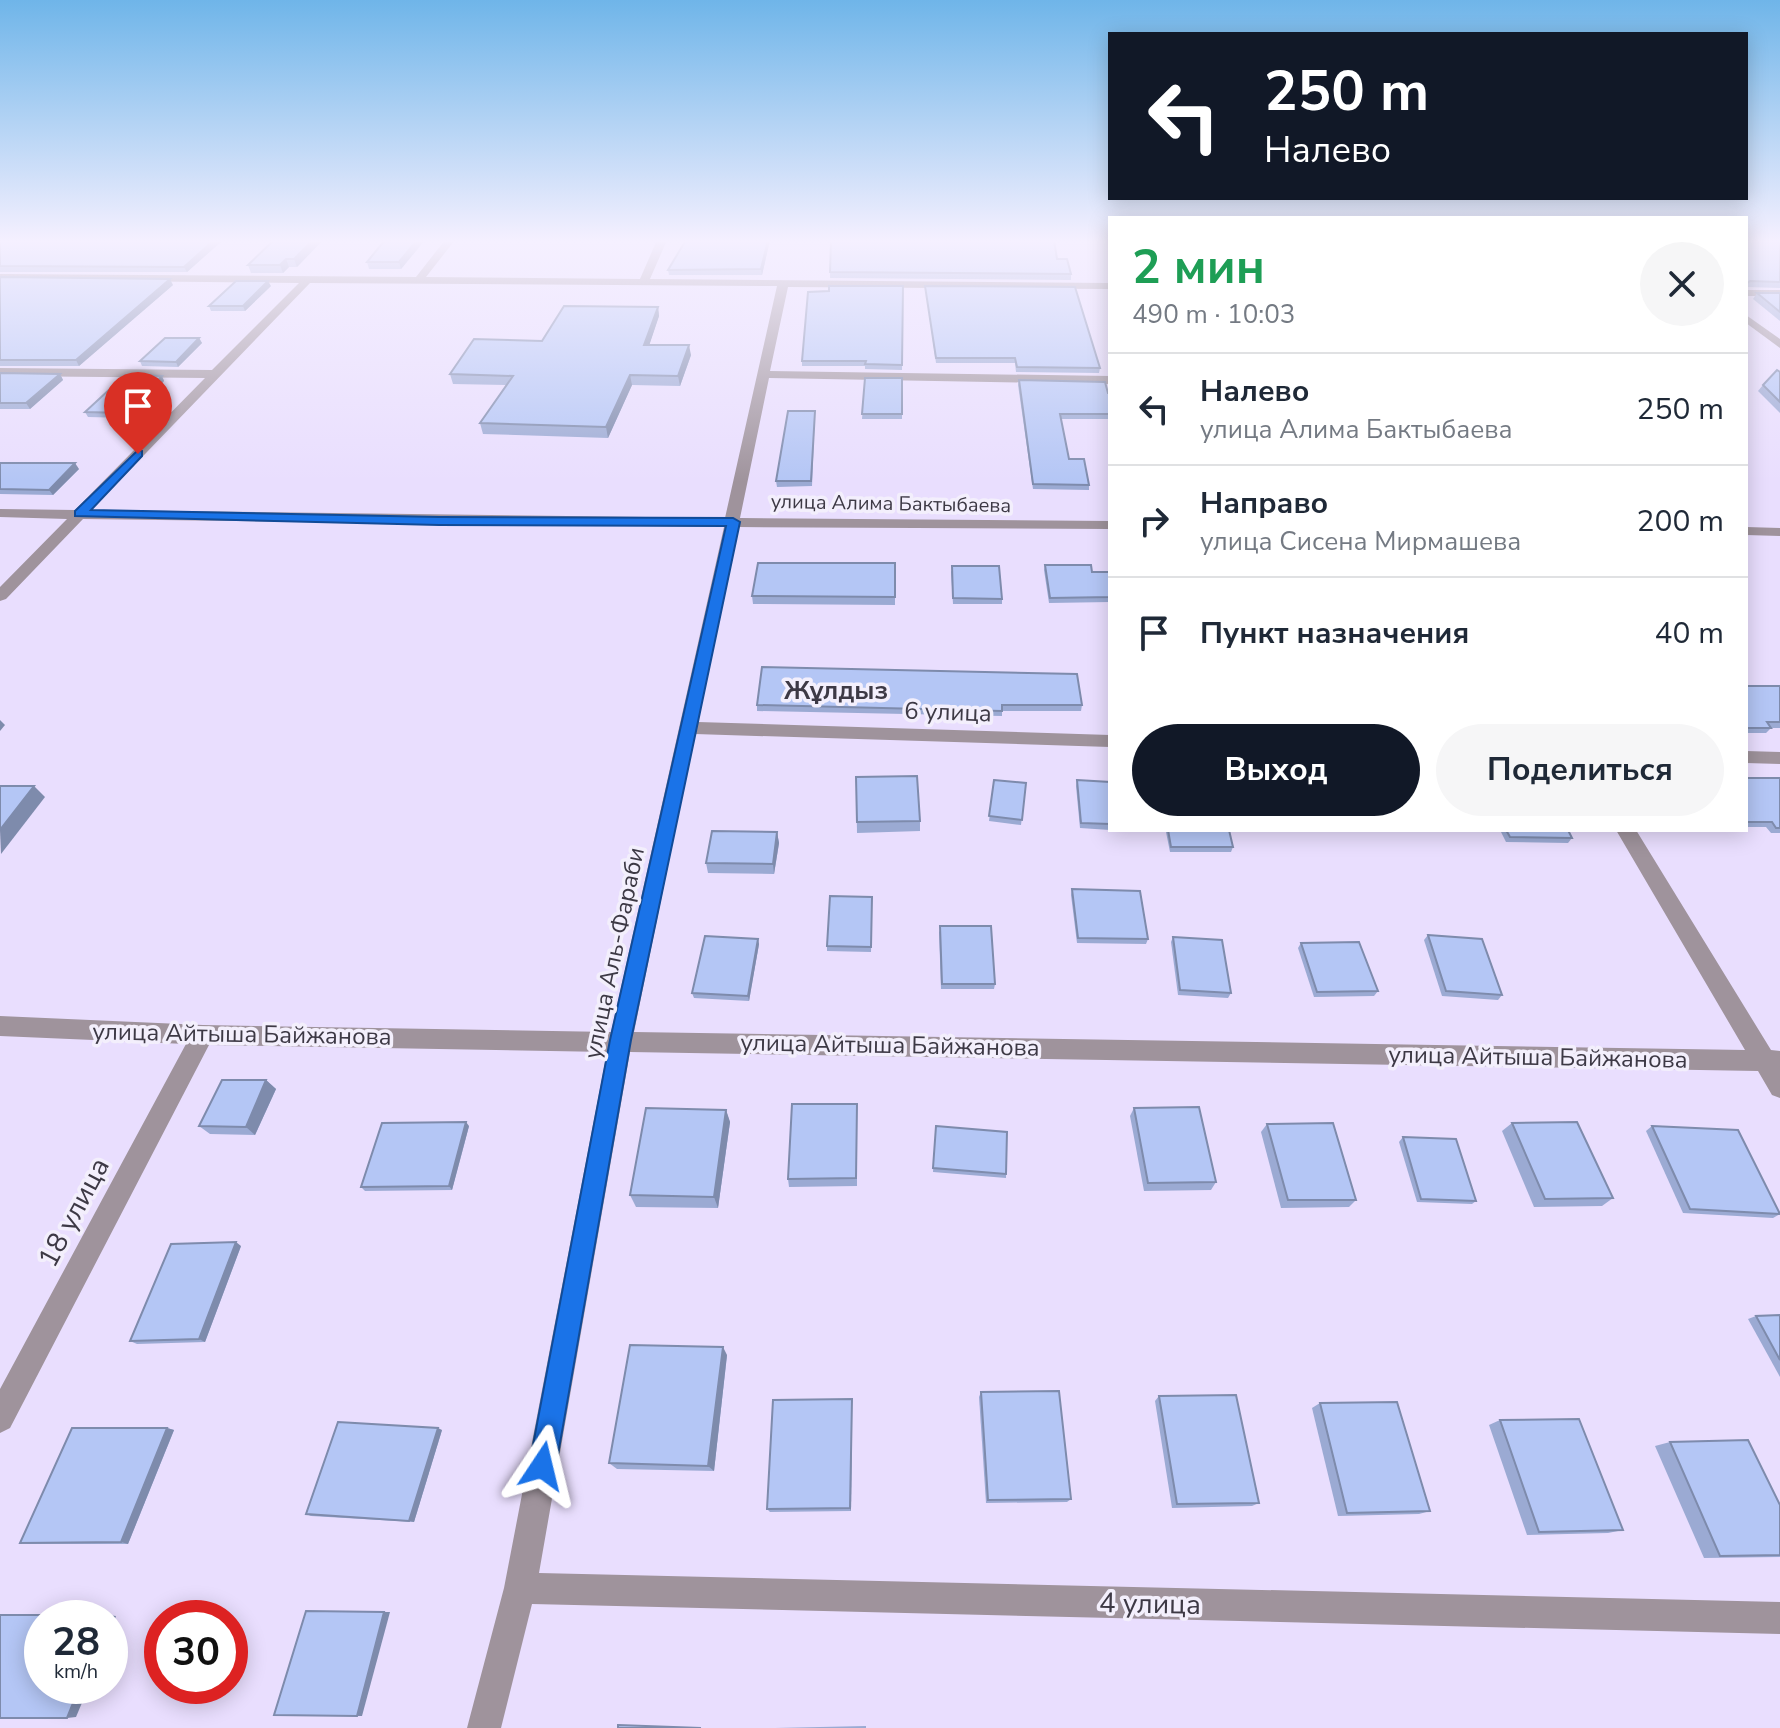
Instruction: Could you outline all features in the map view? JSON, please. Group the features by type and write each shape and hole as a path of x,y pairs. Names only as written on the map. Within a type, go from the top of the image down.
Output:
{"street":[{"path":"0,596 268,321"},
{"name":"улица Аль-Фараби","path":"484,1728 520,1588 621,1040 775,321"},
{"path":"1749,321 1780,345"},
{"path":"0,372 216,374"},
{"path":"764,374 1108,380"},
{"name":"улица Алима Бактыбаева","path":"0,513 439,521 1108,525"},
{"path":"1748,531 1780,532"},
{"name":"6 улица","path":"689,728 1108,741"},
{"path":"1748,757 1780,758"},
{"path":"1627,832 1772,1061 1780,1087"},
{"name":"улица Айтыша Байжанова","path":"0,1027 203,1035 1772,1061"},
{"name":"18 улица","path":"0,1418 203,1035"},
{"name":"4 улица","path":"520,1588 1780,1618"}],"building":[{"path":"0,321 122,321 76,360 0,360"},
{"path":"555,321 653,321 644,345 689,345 678,376 630,375 606,427 480,423 513,376 450,374 474,339 542,341"},
{"path":"806,321 903,321 902,365 865,364 866,361 802,361"},
{"path":"930,321 1085,321 1100,368 1017,367 1015,358 936,358"},
{"path":"165,338 199,338 176,362 140,361"},
{"path":"1777,370 1780,372 1780,402 1763,385"},
{"path":"0,373 60,374 26,403 0,403"},
{"path":"125,375 162,376 124,413 85,412"},
{"path":"865,378 902,378 902,414 862,414"},
{"path":"1019,380 1105,382 1108,414 1060,414 1069,459 1084,459 1089,485 1033,484"},
{"path":"788,411 815,411 811,481 776,481"},
{"path":"0,463 75,463 49,490 0,489"},
{"path":"758,563 895,563 895,597 752,596"},
{"path":"1045,565 1091,565 1092,572 1108,572 1108,597 1050,598"},
{"path":"952,566 999,566 1002,599 953,598"},
{"path":"762,667 1077,674 1082,705 1002,705 1002,711 757,705"},
{"path":"1748,686 1780,686 1780,722 1767,722 1771,728 1748,728"},
{"path":"917,776 920,821 857,822 856,777"},
{"path":"1748,778 1780,778 1780,828 1772,822 1748,822"},
{"path":"994,780 1026,783 1022,820 989,816"},
{"path":"1077,780 1108,782 1108,824 1081,823"},
{"path":"0,786 34,786 0,830"},
{"path":"712,831 777,832 773,864 706,863"},
{"path":"1168,832 1229,832 1233,847 1171,847"},
{"path":"1507,832 1569,832 1572,838 1510,837"},
{"path":"1072,889 1140,891 1148,939 1078,938"},
{"path":"830,896 872,897 871,947 827,946"},
{"path":"940,926 991,926 995,984 942,984"},
{"path":"1428,935 1482,939 1502,995 1446,991"},
{"path":"705,936 758,939 748,996 692,993"},
{"path":"1173,937 1222,940 1231,993 1180,990"},
{"path":"1359,942 1378,991 1317,992 1301,943"},
{"path":"222,1080 266,1080 246,1127 199,1126"},
{"path":"792,1104 857,1104 856,1178 788,1179"},
{"path":"1199,1107 1216,1182 1148,1183 1134,1108"},
{"path":"646,1108 726,1110 714,1197 630,1195"},
{"path":"466,1122 449,1186 361,1187 382,1123"},
{"path":"1577,1122 1613,1198 1545,1199 1512,1123"},
{"path":"1333,1123 1356,1200 1288,1200 1267,1124"},
{"path":"936,1126 1007,1132 1006,1174 933,1168"},
{"path":"1652,1126 1738,1130 1780,1214 1690,1209"},
{"path":"1403,1137 1456,1139 1476,1201 1421,1199"},
{"path":"236,1242 199,1339 130,1341 171,1244"},
{"path":"1780,1315 1780,1360 1756,1316"},
{"path":"630,1345 723,1347 708,1466 609,1463"},
{"path":"1059,1391 1071,1499 988,1500 981,1392"},
{"path":"1236,1395 1259,1503 1177,1504 1159,1396"},
{"path":"852,1399 850,1508 767,1509 773,1400"},
{"path":"1397,1402 1430,1511 1347,1513 1320,1403"},
{"path":"1579,1419 1623,1530 1539,1532 1500,1420"},
{"path":"338,1422 438,1428 409,1521 306,1514"},
{"path":"72,1428 167,1428 121,1542 20,1543"},
{"path":"1748,1440 1780,1505 1780,1555 1720,1556 1670,1442"},
{"path":"306,1611 384,1612 357,1716 274,1715"},
{"path":"0,1615 24,1615 24,1704 73,1704 67,1718 0,1718"},
{"path":"618,1725 701,1728 618,1728"}],"district":[{"name":"Жұлдыз","path":"836,690"}],"route":[{"path":"138,454 80,514 439,521 733,522 621,1040 542,1466"}]}
